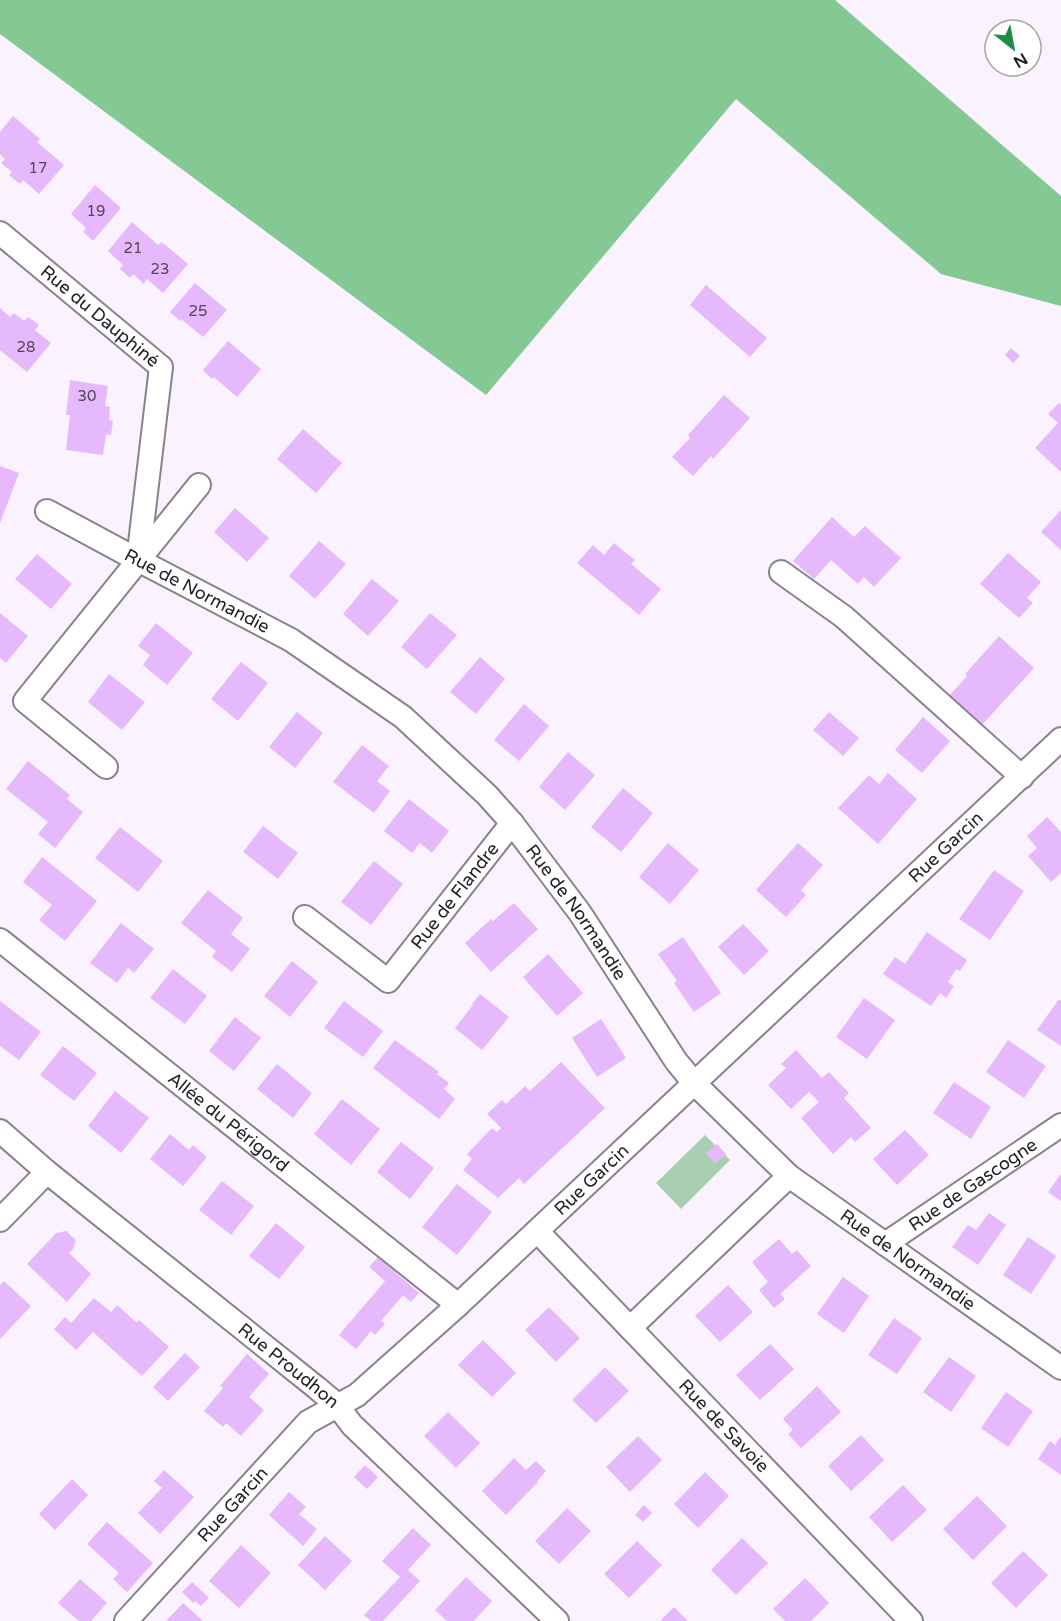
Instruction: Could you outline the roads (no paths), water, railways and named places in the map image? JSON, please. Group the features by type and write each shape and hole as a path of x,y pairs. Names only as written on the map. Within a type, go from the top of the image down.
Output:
{"street":[{"name":"Rue du Dauphiné","path":"0,233 161,367 138,561"},
{"path":"106,767 25,701 199,485"},
{"name":"Rue de Normandie","path":"47,511 291,640 403,717 486,795 512,823 580,913 676,1061 694,1083 789,1176 1061,1368"},
{"path":"781,572 844,617 1022,777"},
{"name":"Rue Garcin","path":"126,1621 308,1422 357,1395 458,1305 1061,739"},
{"name":"Rue de Flandre","path":"304,917 388,981 404,975 512,823"},
{"name":"Allée du Périgord","path":"0,940 458,1305"},
{"name":"Rue de Gascogne","path":"885,1244 1061,1125"},
{"name":"Rue Proudhon","path":"0,1131 47,1172 337,1405 352,1425 556,1621"},
{"path":"0,1220 47,1172"},
{"path":"630,1328 789,1176"},
{"name":"Rue de Savoie","path":"537,1231 911,1621"}]}
